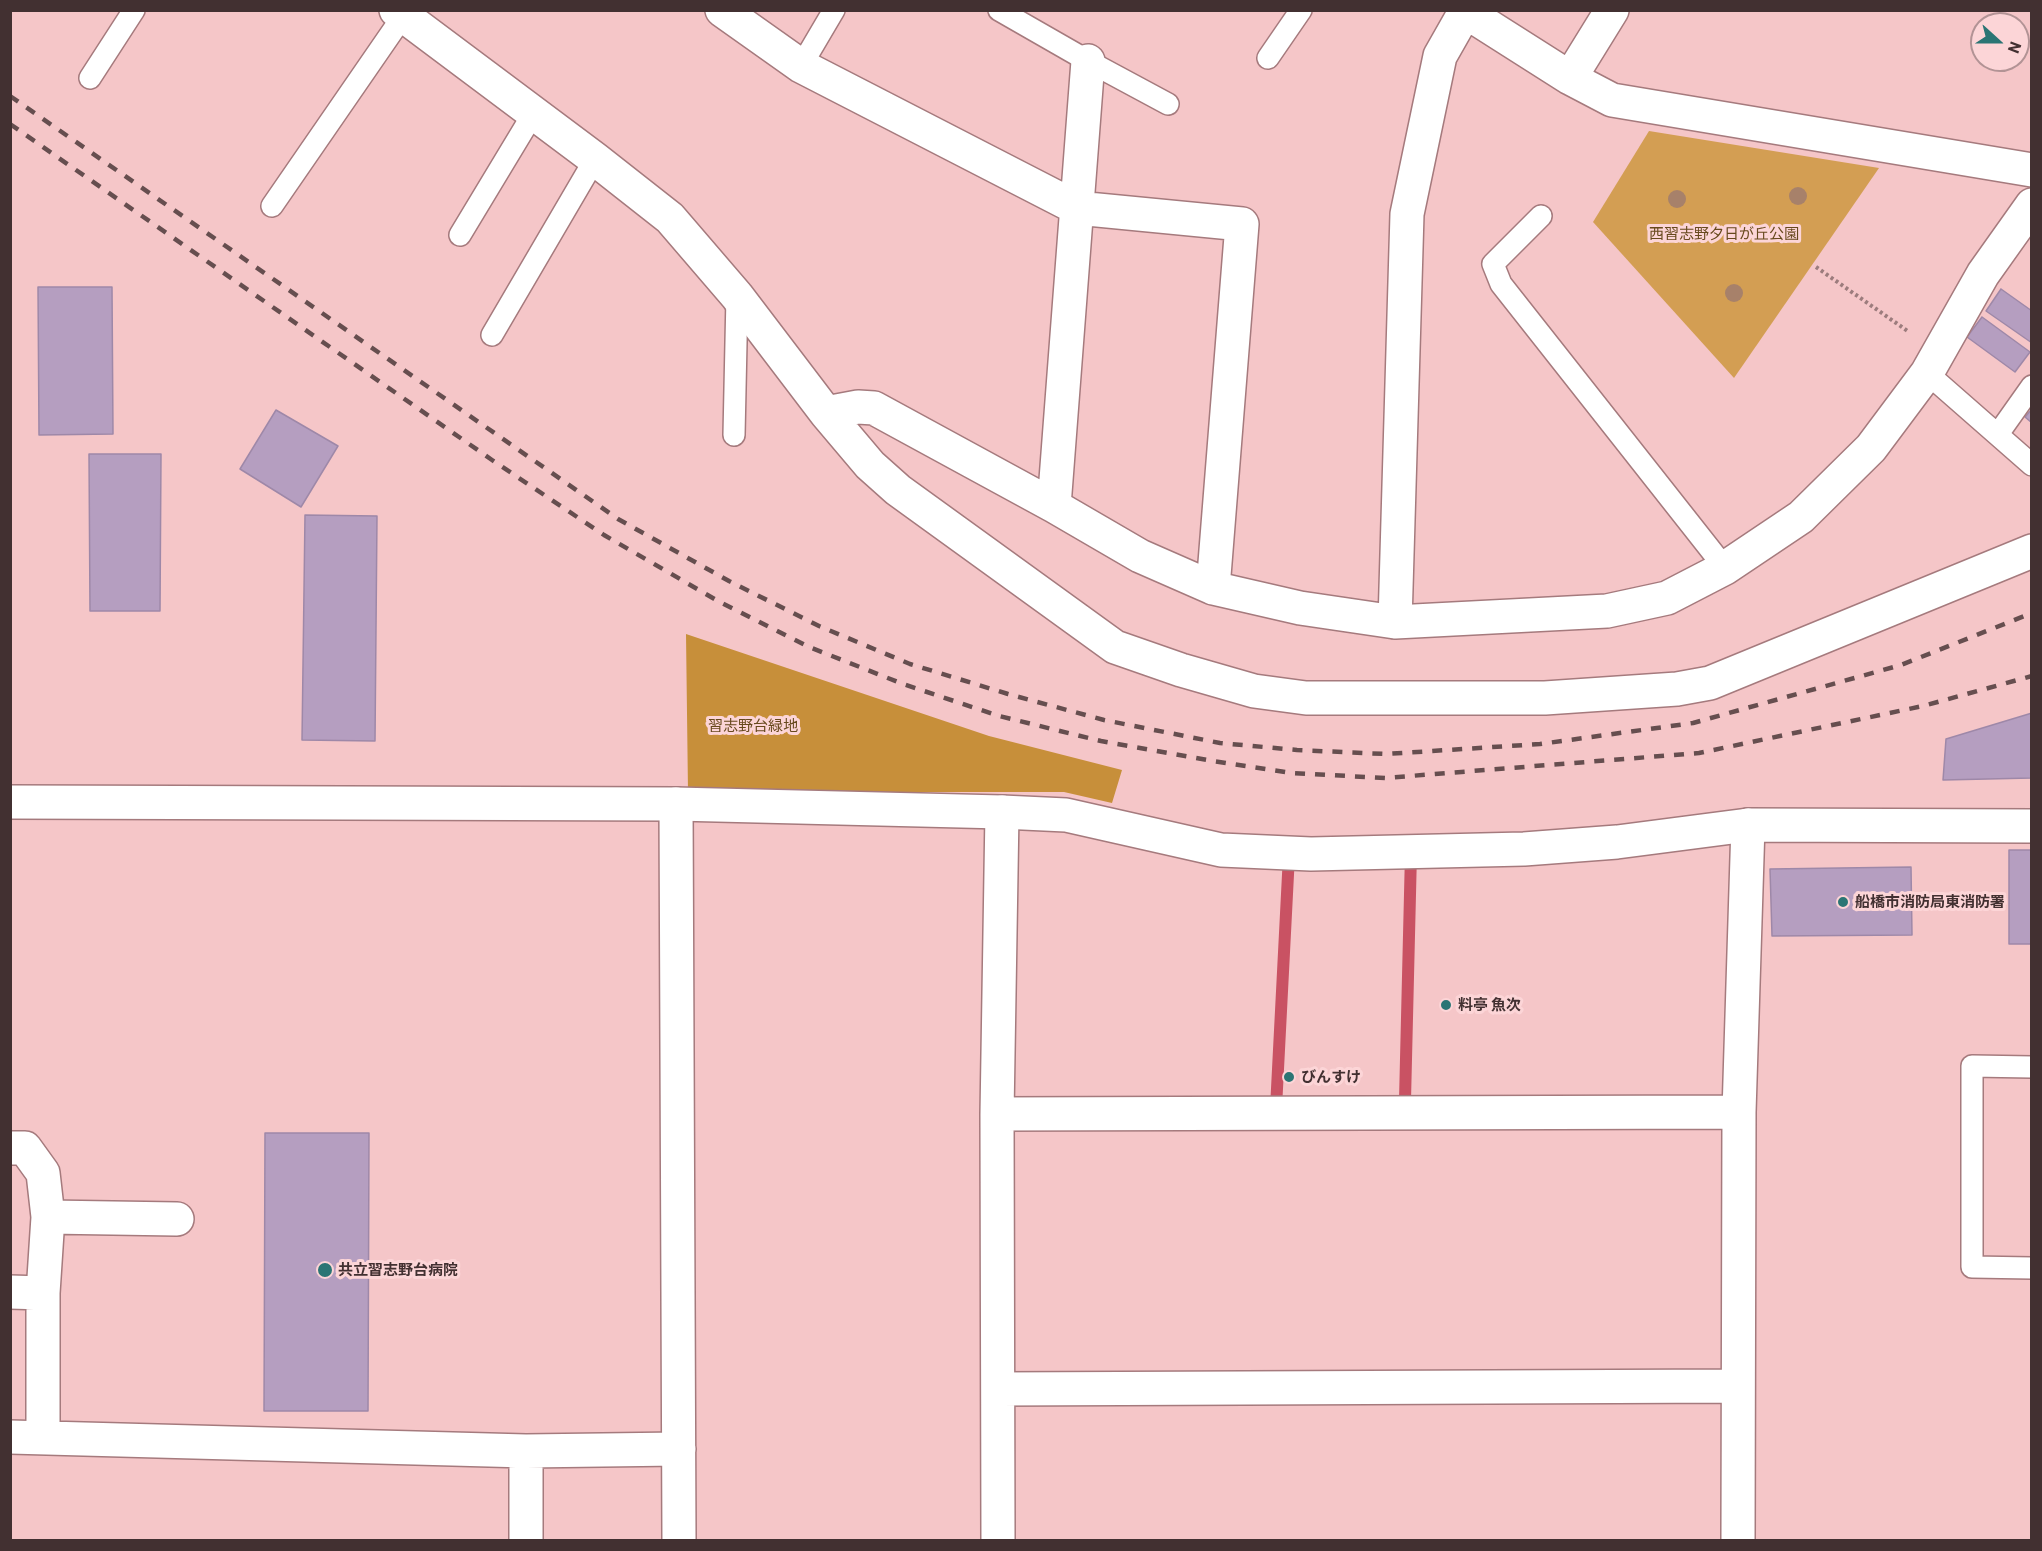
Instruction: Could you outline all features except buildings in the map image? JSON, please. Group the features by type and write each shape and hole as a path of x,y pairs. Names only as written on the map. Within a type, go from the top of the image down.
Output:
{"street":[{"path":"722,10 801,66 1077,208 1242,224 1213,588"},
{"path":"1570,78 1612,10"},
{"path":"1395,622 1407,214 1440,56 1464,11 1570,78 1612,100 2031,170"},
{"path":"399,13 595,159 670,218 737,296 826,413 870,465 898,490 1115,647 1181,670 1254,691 1306,698 1545,698 1688,687 1710,683 2031,551"},
{"path":"1054,506 1088,61"},
{"path":"826,413 858,407 874,408 1054,506 1140,556 1213,588 1300,608 1395,622 1607,611 1667,598 1725,568 1801,517 1870,448 1933,363 1983,274 2031,205"},
{"path":"10,802 676,804 1002,812 1066,815 1221,850 1311,854 1524,849 1617,842 1748,825 2031,826"},
{"path":"676,804 679,1540"},
{"path":"999,1540 997,1114 1002,812"},
{"path":"1738,1540 1739,1112 1748,825"},
{"path":"997,1114 1739,1112"},
{"path":"10,1148 25,1148 43,1173 48,1216 43,1293 43,1437"},
{"path":"48,1216 177,1219"},
{"path":"10,1292 43,1293"},
{"path":"998,1389 1737,1386"},
{"path":"10,1437 526,1451 679,1449"},
{"path":"526,1451 526,1540"}],"lane":[{"path":"90,78 134,10"},
{"path":"801,66 834,10"},
{"path":"999,10 1168,104"},
{"path":"1268,58 1301,10"},
{"path":"272,206 399,13"},
{"path":"460,235 533,114"},
{"path":"492,336 595,159"},
{"path":"1541,216 1493,264 1502,284 1725,568"},
{"path":"734,435 737,296"},
{"path":"1933,363 1998,434 2031,465"},
{"path":"1998,434 2031,387"},
{"path":"2031,1067 1972,1066 1972,1267 2031,1268"}],"path":[{"path":"1816,267 1933,363"}],"green space":[{"name":"西習志野夕日が丘公園","path":"1649,131 1879,168 1734,378 1593,222"},
{"name":"習志野台緑地","path":"686,634 989,736 1122,770 1112,803 1064,792 688,792"}],"waterway":[{"path":"1405,1100 1411,853"},
{"path":"1276,1108 1289,855"}],"railway":[{"path":"10,96 618,519 729,581 819,626 910,664 1104,720 1220,743 1297,750 1386,754 1540,744 1693,723 1901,665 2032,613"},
{"path":"10,124 492,460 604,535 718,601 809,647 903,684 999,716 1101,741 1213,761 1292,773 1385,778 1699,753 1923,706 2032,676"}],"place":[{"name":"船橋市消防局東消防署","path":"1843,902"},
{"name":"料亭 魚次","path":"1446,1005"},
{"name":"びんすけ","path":"1289,1077"},
{"name":"共立習志野台病院","path":"325,1270"}]}
